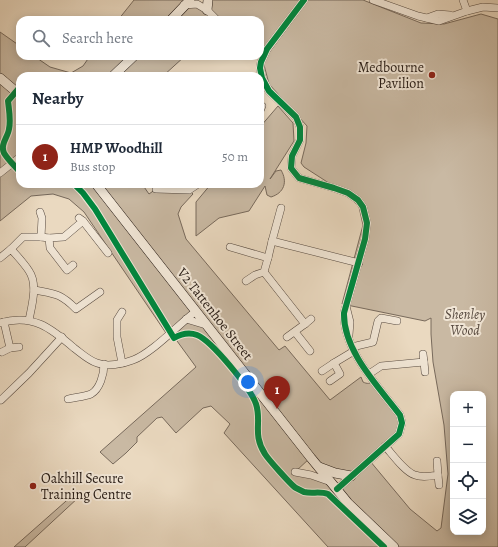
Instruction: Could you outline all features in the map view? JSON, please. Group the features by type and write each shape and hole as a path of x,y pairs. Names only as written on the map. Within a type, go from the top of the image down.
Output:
{"street":[{"path":"207,10 208,0"},
{"path":"264,51 304,0"},
{"path":"373,0 425,18 439,20 487,6 498,8"},
{"path":"463,0 467,11"},
{"path":"175,16 187,3 197,4 213,16"},
{"path":"117,72 130,60"},
{"path":"260,72 261,60"},
{"path":"0,78 16,91"},
{"path":"264,83 269,91 296,117 300,127 300,140 292,156 291,168 299,178 348,193 358,200 363,207 367,223 359,263 344,313 344,322 353,349 363,368 401,418 401,428 399,434 351,476 334,486 311,474 295,472"},
{"path":"2,171 16,159"},
{"name":"V2 Tattenhoe Street","path":"99,188 195,312 334,486 348,503 394,547"},
{"path":"156,189 189,190 192,188"},
{"path":"264,272 281,208"},
{"path":"40,212 45,238 50,248 67,270"},
{"path":"0,258 23,237 64,237 81,219 108,253"},
{"path":"272,241 359,263"},
{"path":"230,247 268,258"},
{"path":"11,249 30,272 34,282 29,320"},
{"path":"246,281 255,275 264,272"},
{"path":"264,272 308,321 287,337"},
{"path":"34,290 56,294 65,298 76,309 100,292"},
{"path":"122,312 116,320 117,337 122,364"},
{"path":"10,348 2,322 15,319 29,320 51,329 82,354 97,363 122,364 144,355 195,312"},
{"path":"322,371 353,349 373,342 378,321 381,318 397,320"},
{"path":"186,319 206,325"},
{"path":"295,332 310,351"},
{"path":"1,400 62,338"},
{"path":"2,352 10,348 19,347"},
{"path":"423,354 425,372"},
{"path":"369,374 381,366 424,362"},
{"path":"330,381 340,374 334,363"},
{"path":"68,399 91,394 96,389 103,374 104,364"},
{"path":"385,446 406,469 414,475 422,477 438,475"},
{"path":"436,461 439,485"},
{"path":"318,466 336,473 351,476"}],"green space":[{"path":"134,0 190,0 207,9 208,0 304,0 264,54 264,16 121,16"},
{"name":"Shenley Wood","path":"308,0 363,0 421,23 444,24 481,14 498,19 498,547 328,547 224,433 230,424 211,406 203,408 176,433 162,417 157,418 137,437 137,442 113,464 100,452 196,367 169,330 166,333 84,212 69,199 53,194 31,196 0,221 0,32 16,43 16,60 40,60 50,67 68,72 16,72 16,188 145,188 149,194 156,189 189,190 193,194 181,207 178,214 186,239 279,350 285,346 330,400 361,377 363,382 366,383 374,381 400,415 401,428 370,461 410,509 437,531 441,528 448,474 444,425 433,362 431,318 425,321 342,304 363,225 359,207 349,196 304,167 301,163 306,143 307,126 269,84 263,61","holes":["196,312 205,325 187,318","310,458 335,473 351,476 337,489 311,475 295,472"]},
{"path":"87,60 181,60 167,72 73,72 83,66"},
{"path":"278,106 293,123 294,141 270,179 276,171 281,170 284,179 284,186 279,193 271,197 267,195 265,186 264,188 264,122"},
{"path":"208,188 264,188 249,211 219,218 196,236 196,202"},
{"path":"74,494 79,497 25,547 14,547"}],"cycle path":[{"path":"264,56 267,49 304,0"},
{"path":"261,72 262,60"},
{"path":"264,82 269,91 296,117 300,127 300,140 292,156 291,168 299,178 348,193 358,200 363,207 367,223 365,239 344,313 345,327 349,341 356,355 364,368 400,415 402,423 399,434 337,489"},
{"path":"16,92 8,101 10,126 3,147 4,153 16,168"},
{"path":"78,188 95,209 174,338 191,334 197,335 204,339 230,366 247,388 253,397 258,410 258,434 261,447 285,478 296,488 304,492 328,494 384,547"}],"place":[{"name":"Medbourne Pavilion","path":"432,75"},
{"name":"HMP Woodhill","path":"277,409"},
{"name":"Oakhill Secure Training Centre","path":"33,486"}]}
